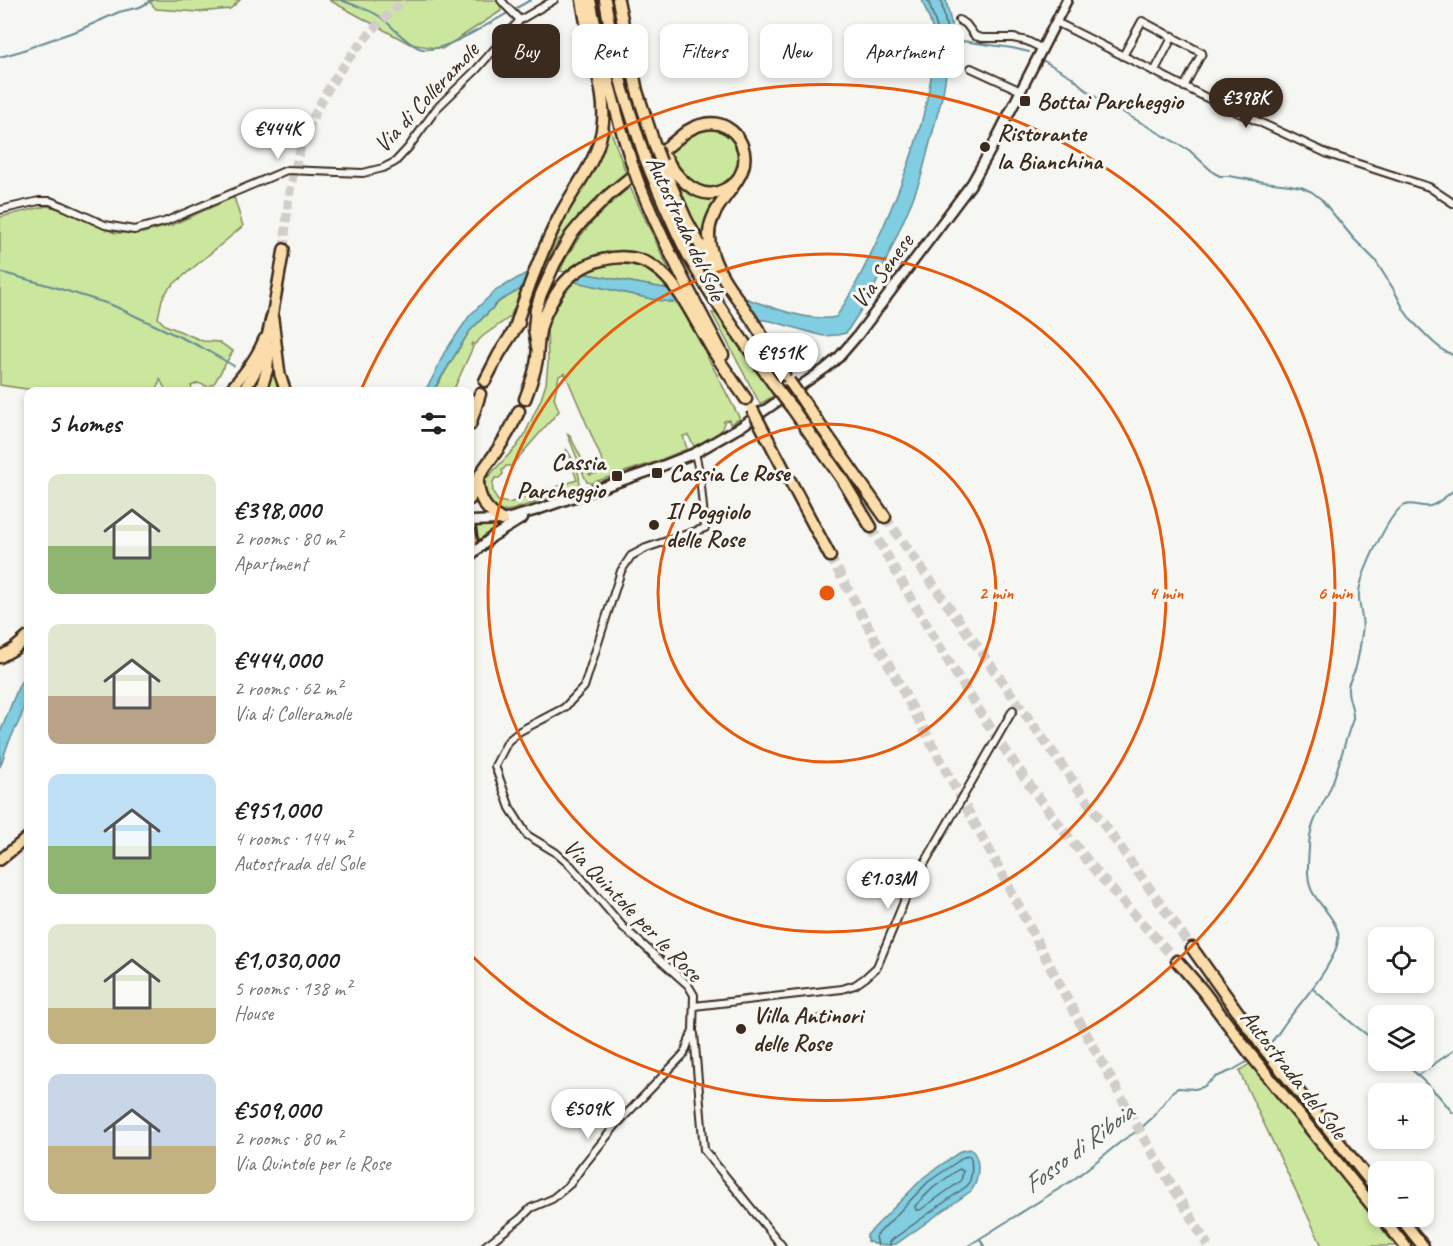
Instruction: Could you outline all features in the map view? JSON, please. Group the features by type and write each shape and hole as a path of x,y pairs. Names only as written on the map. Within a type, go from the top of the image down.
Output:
{"highway":[{"path":"485,381 515,328 537,265 559,217 595,156 602,136 603,101 582,0"},
{"name":"Autostrada del Sole","path":"590,0 606,78 638,181 697,314 752,409 830,556"},
{"name":"Autostrada del Sole","path":"605,0 623,90 645,158 674,225 702,278 777,389 842,479 871,527"},
{"name":"Autostrada del Sole","path":"618,0 637,91 658,147 700,249 726,287"},
{"path":"515,328 533,310 571,235 610,194 697,126 707,123 729,128 737,136 743,149 744,168 716,210 710,224 709,233 714,259 726,287 885,517"},
{"path":"663,160 689,186 697,190 715,193 736,183"},
{"path":"525,399 534,374 544,317 565,280 582,266 608,259 633,259 645,262 670,281 697,314"},
{"path":"533,310 537,347"},
{"path":"246,387 264,352 272,317"},
{"path":"262,387 267,370 272,317"},
{"path":"474,413 480,394"},
{"path":"474,482 502,443 519,411"},
{"path":"478,474 482,501 487,509 502,520"},
{"path":"0,664 24,640"},
{"path":"0,657 14,649"},
{"name":"Autostrada del Sole","path":"1191,948 1264,1049 1368,1179"},
{"name":"Autostrada del Sole","path":"1177,961 1368,1200"},
{"name":"Autostrada del Sole","path":"1390,1227 1405,1246"},
{"path":"1409,1227 1424,1246"}],"main road":[{"name":"Via Senese","path":"474,520 502,520 534,511 695,453 796,390 839,357 967,190 990,151 1067,0"},
{"path":"232,387 260,349 272,317 284,249"},
{"path":"272,317 280,375 284,387"},
{"name":"Via Senese","path":"474,551 534,511"},
{"path":"0,860 24,840"}],"street":[{"path":"501,0 520,20"},
{"name":"Via di Colleramole","path":"0,210 39,201 50,201 105,225 135,230 164,222 287,170 363,173 383,168 395,162 408,148 437,108 476,70 520,20 554,0"},
{"path":"959,20 966,24 975,36 1013,38 1027,41 1043,49"},
{"path":"1123,56 1142,21 1173,36 1203,53 1184,87"},
{"path":"1056,22 1223,106 1328,154 1429,187 1453,203"},
{"path":"1154,72 1173,36"},
{"path":"971,68 1021,91"},
{"name":"Via Quintole per le Rose","path":"485,1246 531,1208 552,1198 570,1185 615,1125 684,1054 693,1030 693,995 688,985 623,927 571,866 555,852 527,835 510,808 495,766 508,741 520,731 564,708 584,687 621,571 631,556 646,548 705,528 700,476 695,453"},
{"path":"694,1006 842,989 855,985 877,967 908,892 1013,710"},
{"path":"693,1030 704,1150 782,1246"}],"green space":[{"path":"148,0 240,0 230,9 199,12 156,9"},
{"path":"329,0 500,0 501,11 442,49 410,44"},
{"path":"608,123 627,176 583,212 559,239 547,262 567,211 592,172 601,151"},
{"path":"709,127 727,134 737,145 740,157 738,170 730,180 719,187 706,189 688,181 667,155 697,130"},
{"path":"676,180 718,196 708,212 702,235 689,214"},
{"path":"630,187 668,268 636,254 614,252 593,256 574,265 566,272 560,271 581,235 609,205"},
{"path":"234,197 243,226 169,288 162,299 158,318 165,325 203,341 219,342 233,351 215,382 209,387 198,383 191,387 164,387 160,379 158,387 24,389 0,385 0,217 47,206 57,208 115,233 143,233 172,225"},
{"path":"623,262 636,264 652,272 667,283 669,289 582,273 597,265"},
{"path":"572,281 679,303 740,419 730,424 729,420 724,421 721,431 709,440 694,446 688,435 683,436 687,449 655,462 591,483 587,482 567,433 590,475 603,471 605,467 565,373 559,376 554,398 559,411 511,466 506,466 502,471 503,474 495,478 493,490 498,501 509,503 577,480 566,449 578,473 579,488 500,512 488,498 485,480 524,436 541,399 546,384 548,363 547,323 559,296"},
{"path":"523,288 510,317 474,345 472,343 473,347 455,387 436,387 469,332 500,301"},
{"path":"712,313 719,314 777,394 760,404"},
{"path":"274,356 282,387 266,387"},
{"path":"519,517 481,540 478,537 475,524"},
{"path":"1251,1063 1368,1211 1368,1227 1381,1227 1396,1246 1322,1246 1239,1071"}],"water":[{"path":"922,0 946,0 951,24 931,24"},
{"path":"931,78 945,78 921,177 912,201 872,293 846,333 823,336 771,321 755,319 739,296 813,318 836,317 849,297 881,232 903,180 925,108"},
{"path":"530,271 523,288 499,301 469,332 435,387 427,387 444,353 470,315 495,291"},
{"path":"582,273 669,289 679,303 572,281"},
{"path":"24,677 24,708 0,767 0,733"},
{"path":"830,1012 835,1015 834,1019 822,1022 815,1019 818,1015"},
{"path":"970,1149 978,1163 976,1181 971,1191 896,1244 881,1245 867,1241 867,1235 924,1177 961,1151"}],"waterway":[{"path":"0,57 79,30 153,0"},
{"path":"341,0 375,14 413,45 429,49 443,46 475,32 531,0"},
{"path":"964,41 1029,52"},
{"path":"1044,61 1072,77 1096,97 1189,150 1220,176 1290,185 1312,192 1321,199 1354,239 1375,260 1411,320 1433,342 1453,355"},
{"path":"0,272 112,305 201,347 234,366"},
{"path":"1266,1047 1319,979 1334,954 1338,942 1336,927 1313,893 1309,883 1310,838 1314,822 1332,784 1353,719 1348,687 1355,670 1362,633 1359,592 1365,572 1383,532 1403,506 1433,505 1453,491"},
{"path":"1313,989 1368,1035"},
{"path":"1418,1075 1453,1051"},
{"name":"Fosso di Riboia","path":"968,1246 1073,1180 1139,1130 1152,1118 1173,1091 1178,1088 1203,1087 1216,1077 1250,1060"},
{"path":"1413,1071 1453,1113"},
{"path":"980,1239 984,1246"}],"tunnel":[{"path":"284,249 288,206 297,160 321,101 357,48 404,0"},
{"path":"885,517 1192,948"},
{"path":"871,527 944,654 1024,777 1094,869 1177,961"},
{"path":"830,556 1072,1008 1145,1140 1208,1246"}],"place":[{"name":"Bottai Parcheggio","path":"1025,101"},
{"name":"Ristorante la Bianchina","path":"985,147"},
{"name":"Cassia Le Rose","path":"657,473"},
{"name":"Cassia Parcheggio","path":"617,476"},
{"name":"Il Poggiolo delle Rose","path":"654,525"},
{"name":"Villa Antinori delle Rose","path":"741,1029"}]}
